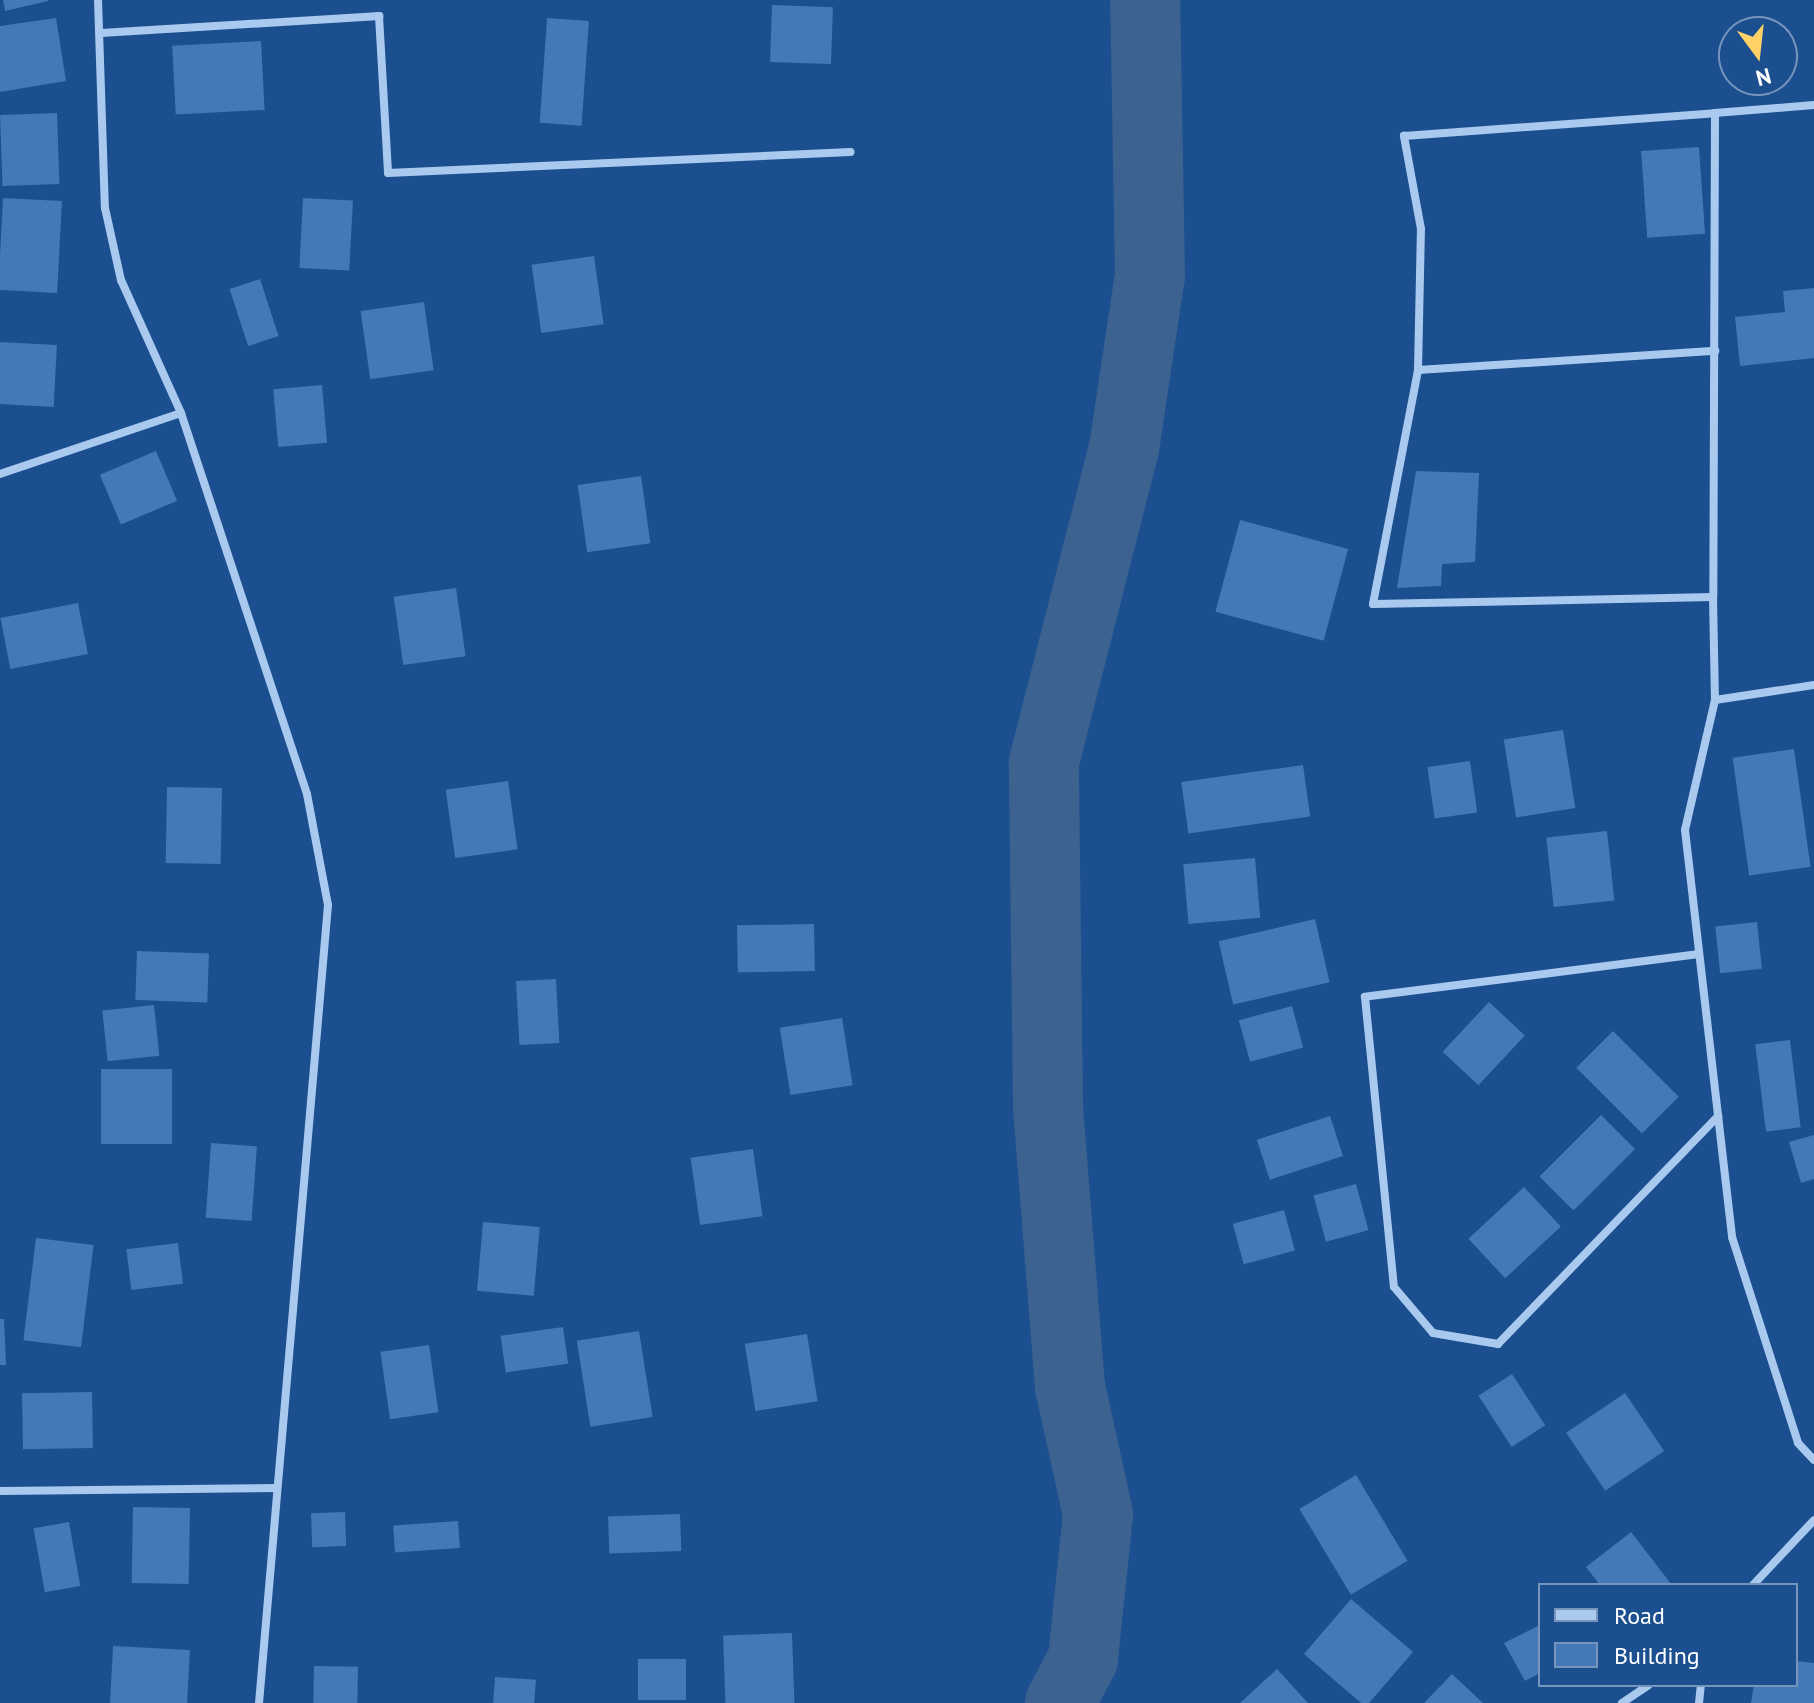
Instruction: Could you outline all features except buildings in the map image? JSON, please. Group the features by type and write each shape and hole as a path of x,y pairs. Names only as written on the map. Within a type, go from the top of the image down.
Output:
{"street":[{"path":"98,0 105,208 121,280 181,413 307,794 328,905 259,1703"},
{"path":"101,33 379,16 388,173 851,152"},
{"path":"1713,597 1373,604 1418,370 1421,229 1404,136 1814,105"},
{"path":"1715,113 1715,700 1685,830 1732,1237 1798,1443 1814,1460"},
{"path":"1418,370 1715,351"},
{"path":"0,474 181,413"},
{"path":"1715,700 1814,685"},
{"path":"1699,954 1365,997 1394,1287 1433,1333 1498,1344 1718,1116"},
{"path":"0,1491 277,1488"},
{"path":"1755,1583 1814,1520"},
{"path":"1622,1703 1646,1687"}],"waterway":[{"path":"1060,1703 1083,1659 1098,1514 1070,1387 1048,1105 1044,762 1124,449 1150,276 1145,0"}]}
